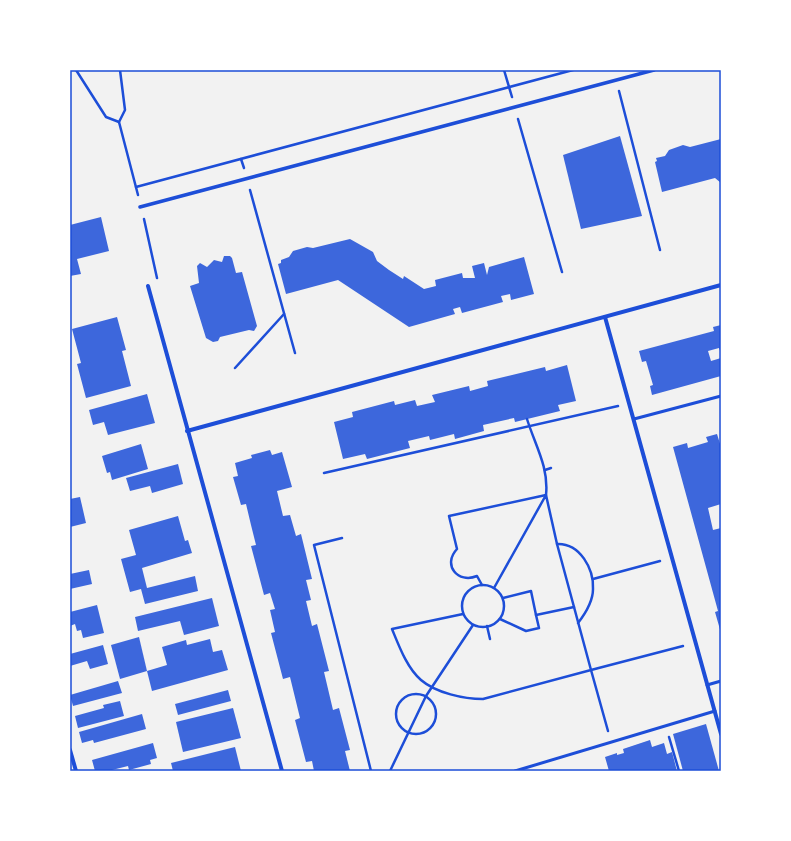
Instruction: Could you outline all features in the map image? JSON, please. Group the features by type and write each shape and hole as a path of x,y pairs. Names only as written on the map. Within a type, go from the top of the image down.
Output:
{"street":[{"path":"140,207 654,70"},
{"path":"187,431 721,285"},
{"path":"148,286 282,771"},
{"path":"605,317 721,734"},
{"path":"70,750 76,771"}],"lane":[{"path":"634,418 721,396"},
{"path":"707,685 721,682"},
{"path":"515,771 714,711"}],"path":[{"path":"76,70 106,117 119,122"},
{"path":"120,70 126,110 119,122 136,187 573,70"},
{"path":"504,70 509,87"},
{"path":"616,80 660,250"},
{"path":"515,107 562,272"},
{"path":"247,178 295,353"},
{"path":"140,207 158,278 148,286"},
{"path":"235,368 284,314"},
{"path":"324,473 629,403"},
{"path":"527,419 548,480 546,495 557,544 610,742"},
{"path":"545,470 552,468"},
{"path":"482,585 477,576 466,579 456,574 452,570 451,558 457,549 449,516 546,495"},
{"path":"494,588 546,495"},
{"path":"342,538 314,545 371,771"},
{"path":"557,544 569,544 578,550 593,579 591,600 586,613 578,624"},
{"path":"593,579 672,558"},
{"path":"482,585 494,588 503,598 503,612 500,619 488,626 473,625 463,614 462,600 465,594 475,586 482,585"},
{"path":"500,619 526,631 539,628 530,591 503,598"},
{"path":"536,615 574,607"},
{"path":"463,614 392,629 410,666 421,680 432,686 470,699 483,699 696,643"},
{"path":"390,771 426,696 473,625"},
{"path":"488,626 490,639"},
{"path":"414,694 426,696 435,706 436,712 433,724 423,732 410,732 400,724 397,712 399,705 402,700 414,694"},
{"path":"668,733 679,771"}],"building":[{"path":"620,136 642,216 581,229 563,155"},
{"path":"721,139 721,183 715,178 662,192 655,162 657,161 656,158 665,156 669,150 683,145 690,147"},
{"path":"101,217 109,251 77,259 81,274 70,276 70,225"},
{"path":"350,239 373,252 377,261 389,270 403,279 404,276 424,289 436,286 435,280 462,273 463,278 475,278 472,266 484,263 487,275 489,267 524,257 534,294 511,300 510,294 501,296 503,302 462,313 460,307 453,309 455,314 409,327 338,280 286,294 278,264 281,263 281,260 289,257 293,251"},
{"path":"224,256 230,256 232,258 236,273 242,272 257,326 254,331 249,330 220,337 218,341 213,342 206,338 190,286 199,283 197,266 200,263 207,267 214,260 222,262"},
{"path":"117,317 126,350 122,351 131,386 86,398 77,364 81,363 72,329"},
{"path":"721,325 721,353 719,348 708,351 711,361 721,358 721,376 652,395 650,386 653,385 646,361 642,362 639,351 714,331 713,327"},
{"path":"567,365 576,401 558,405 560,411 515,422 514,418 483,425 484,431 455,439 454,434 430,440 429,436 408,441 410,448 367,459 365,454 343,459 334,422 353,417 352,412 394,401 395,405 415,400 417,406 435,402 432,395 469,386 470,391 488,386 487,381 545,367 546,371"},
{"path":"147,394 155,423 108,435 104,422 93,425 89,410"},
{"path":"717,434 721,447 721,504 708,508 713,530 721,528 721,633 715,612 718,611 673,447 687,443 688,448 708,442 706,437"},
{"path":"141,444 148,469 112,480 110,472 107,473 102,456"},
{"path":"270,450 272,455 282,452 292,487 277,491 283,516 290,515 296,536 301,534 312,579 306,580 311,600 306,601 312,626 317,624 329,671 324,672 333,710 339,708 350,750 345,751 350,771 314,771 312,761 306,762 295,720 300,718 290,677 283,679 271,633 275,632 270,610 275,609 270,593 264,595 251,546 256,545 246,504 241,505 233,477 238,476 235,463 252,458 251,455"},
{"path":"178,464 183,484 152,493 150,486 130,491 126,478"},
{"path":"80,497 86,523 70,527 70,499"},
{"path":"178,516 185,541 188,540 192,553 142,568 147,588 195,576 198,591 145,604 141,589 130,592 121,559 136,555 129,530"},
{"path":"89,570 92,584 70,589 70,574"},
{"path":"212,598 219,626 184,635 180,621 138,631 135,617"},
{"path":"97,605 104,633 83,638 81,630 77,631 75,624 70,626 70,612"},
{"path":"139,637 147,671 120,679 111,645"},
{"path":"210,639 213,652 222,650 228,670 152,691 147,671 167,665 162,647 186,640 187,645"},
{"path":"103,645 108,664 90,669 87,661 70,666 70,654"},
{"path":"118,681 122,693 73,706 70,695"},
{"path":"228,690 231,701 178,715 175,704"},
{"path":"120,701 124,716 78,728 75,716 104,708 103,705"},
{"path":"233,708 241,738 183,752 176,722"},
{"path":"142,714 146,729 94,743 93,740 82,743 79,732"},
{"path":"706,724 719,771 683,771 673,734"},
{"path":"650,740 652,747 664,743 667,754 672,752 677,771 609,771 605,757 617,753 617,755 624,753 623,749"},
{"path":"153,743 157,758 150,760 151,764 129,770 128,766 108,771 95,771 92,760"},
{"path":"235,747 241,771 173,771 171,763"}]}
